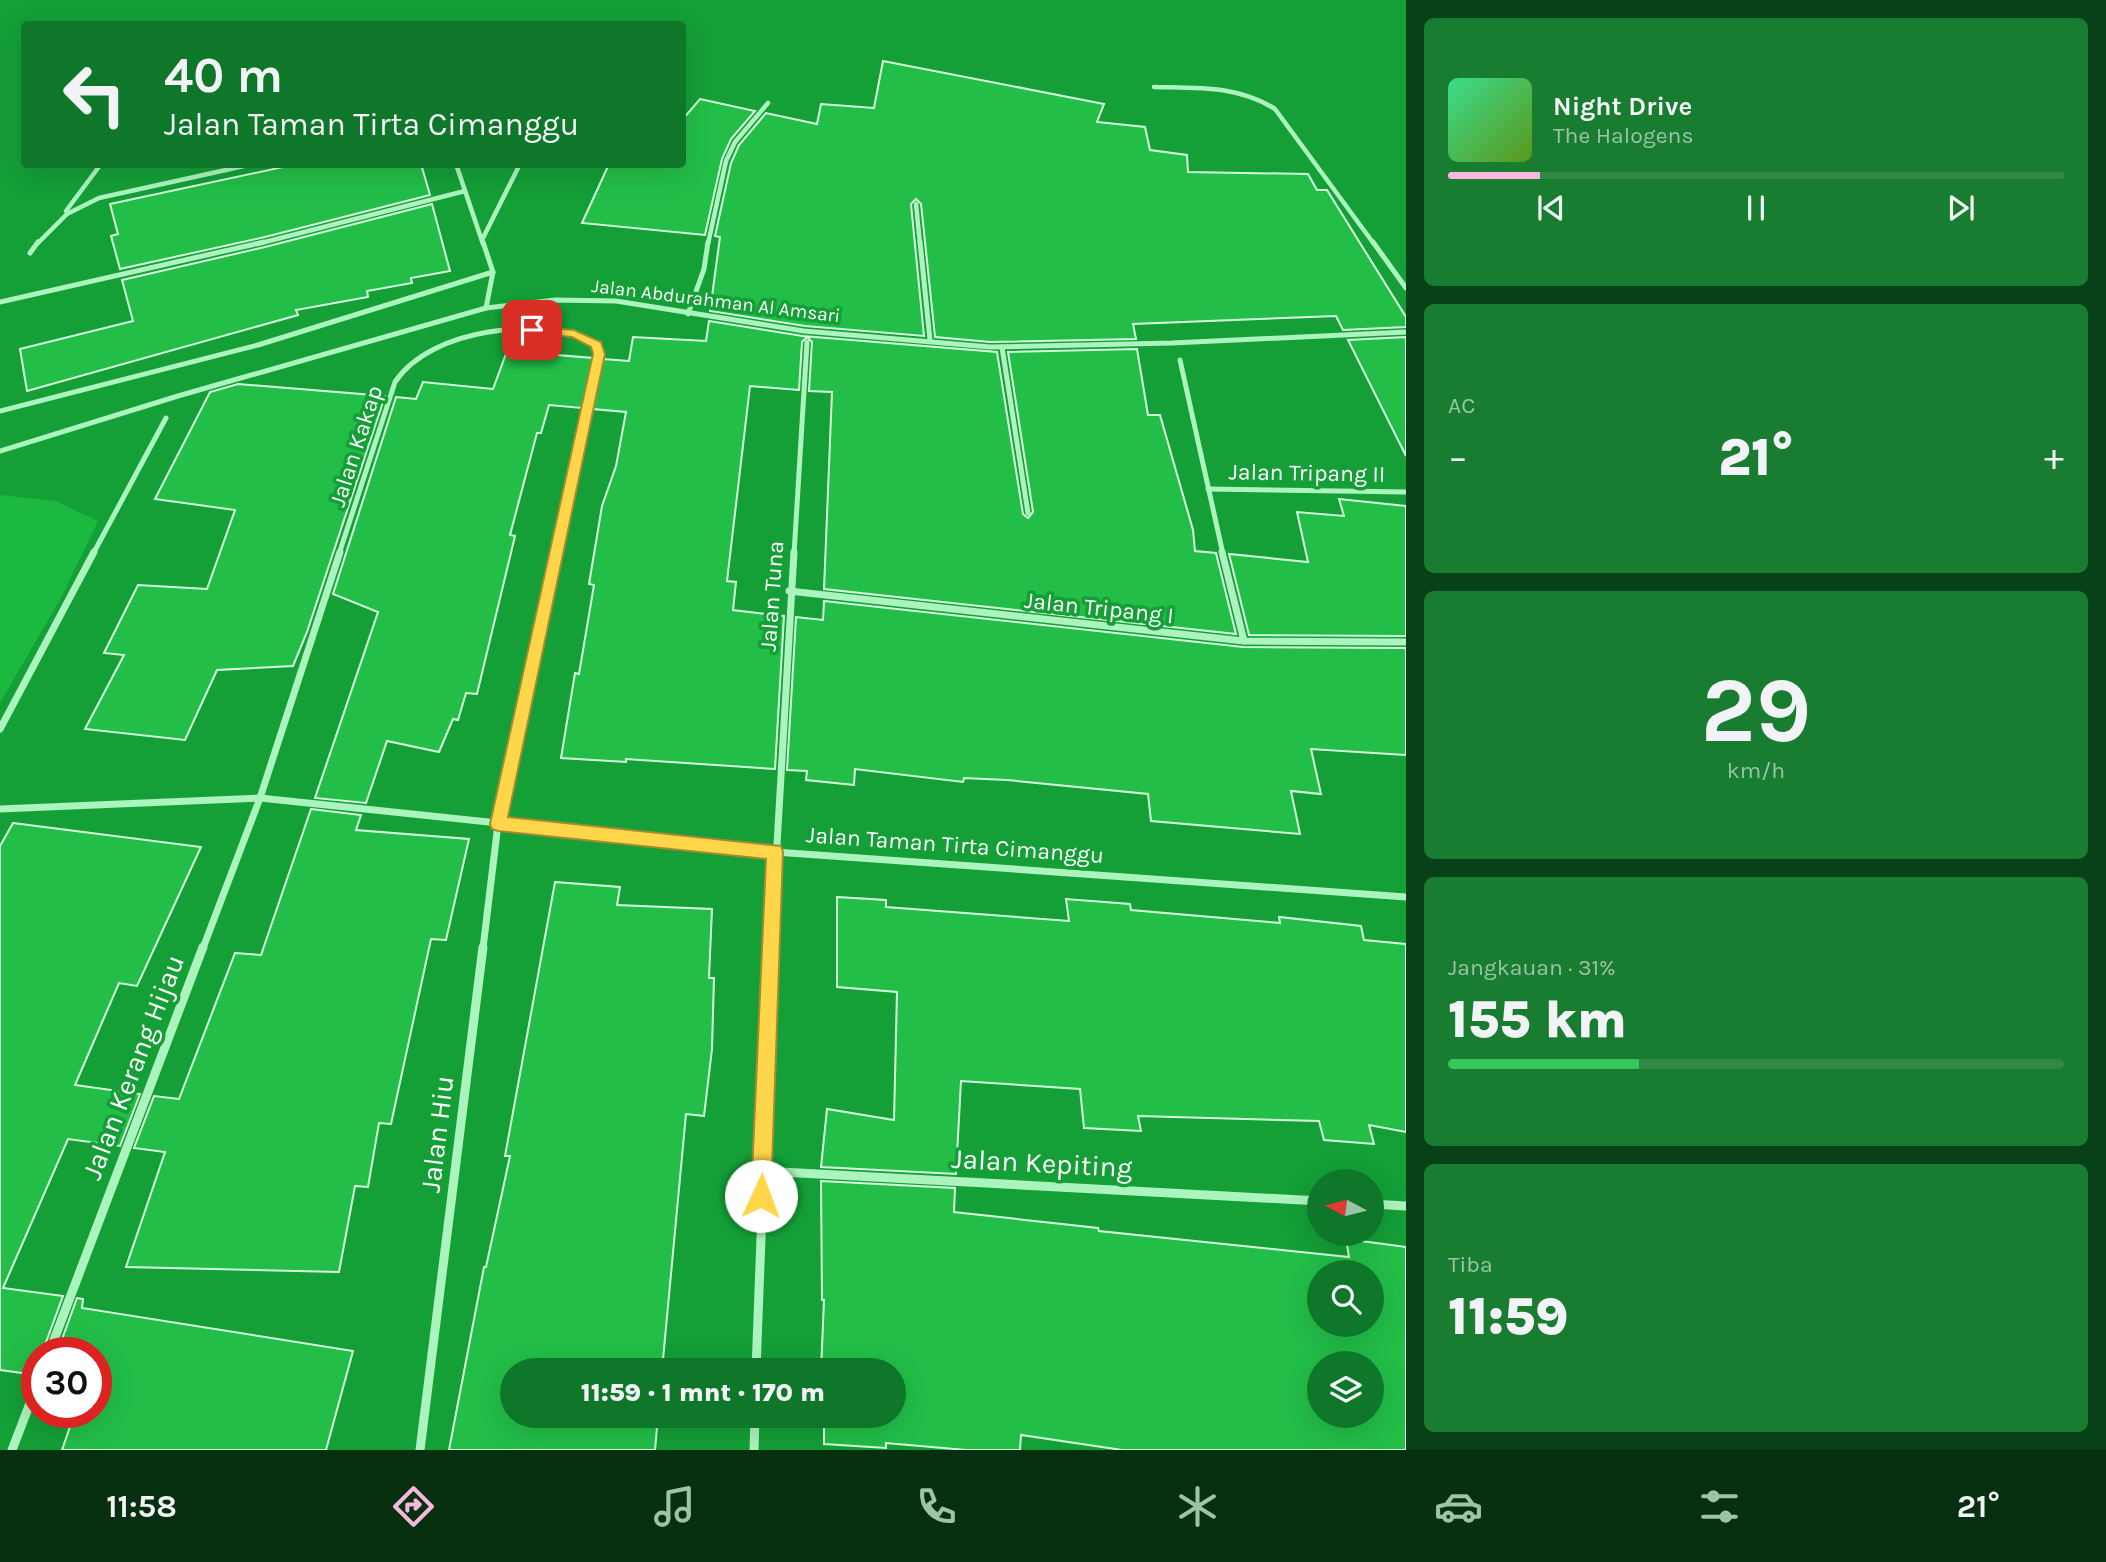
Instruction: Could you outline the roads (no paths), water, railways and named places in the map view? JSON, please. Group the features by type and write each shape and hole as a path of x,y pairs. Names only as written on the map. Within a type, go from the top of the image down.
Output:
{"street":[{"path":"1154,87 1238,91 1251,94 1269,105 1288,125 1406,288"},
{"path":"688,314 704,269 716,195 726,161 736,142 768,103"},
{"path":"30,253 99,168"},
{"path":"64,214 99,198 235,168"},
{"path":"457,168 494,272 486,308"},
{"path":"482,240 518,168"},
{"path":"0,302 250,246 466,191"},
{"path":"916,204 930,340"},
{"path":"0,411 258,345 494,272"},
{"name":"Jalan Abdurahman Al Amsari","path":"0,451 178,396 486,308 555,300 617,301 804,331 1002,347 1184,343 1406,332"},
{"name":"Jalan Kakap","path":"260,798 395,382 418,356 465,339 532,330 574,333 596,345 599,354 498,824"},
{"name":"Jalan Tuna","path":"756,1358 761,1171 775,852 789,591 807,342"},
{"path":"1002,347 1028,513"},
{"path":"1180,360 1244,641"},
{"path":"0,729 166,418"},
{"name":"Jalan Tripang II","path":"1208,489 1406,492"},
{"name":"Jalan Tripang I","path":"789,591 1244,641 1406,642"},
{"name":"Jalan Taman Tirta Cimanggu","path":"0,809 260,798 775,852 1406,897"},
{"name":"Jalan Kerang Hijau","path":"55,1337 260,798"},
{"name":"Jalan Hiu","path":"420,1450 498,824"},
{"name":"Jalan Kepiting","path":"761,1171 1307,1200"},
{"path":"1384,1205 1406,1206"},
{"path":"12,1450 21,1426"},
{"path":"754,1450 755,1428"}]}
